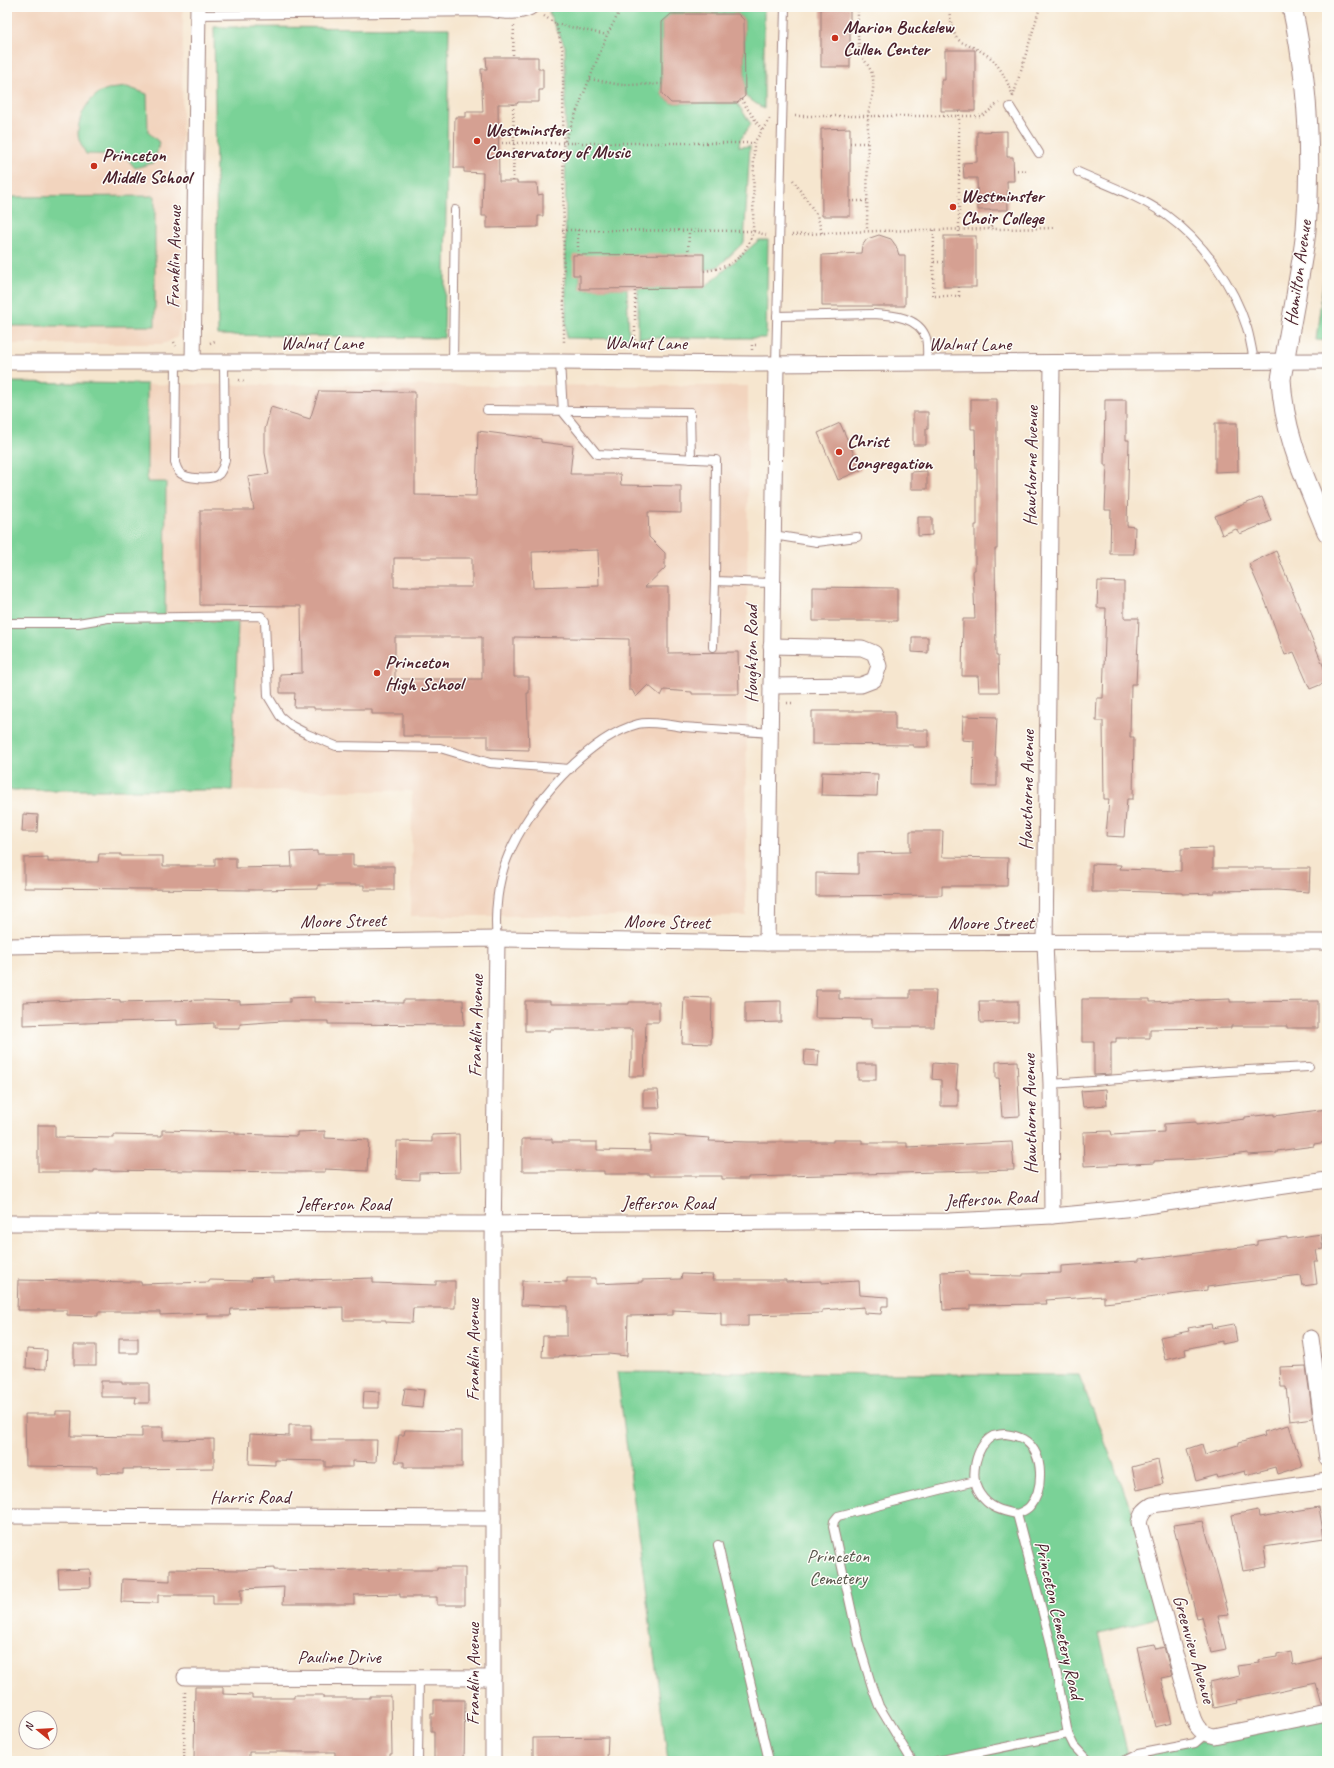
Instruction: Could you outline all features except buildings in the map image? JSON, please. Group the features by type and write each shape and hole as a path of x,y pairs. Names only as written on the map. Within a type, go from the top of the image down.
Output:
{"street":[{"name":"Hamilton Avenue","path":"1292,7 1299,39 1304,89 1308,135 1308,187 1306,231 1281,379 1286,423 1292,446 1327,532"},
{"name":"Franklin Avenue","path":"193,363 197,11"},
{"name":"Walnut Lane","path":"7,362 1052,364 1327,361"},
{"name":"Houghton Road","path":"767,943 776,364"},
{"name":"Hawthorne Avenue","path":"1052,364 1045,942 1051,1084 1052,1216"},
{"path":"771,646 862,648 874,653 879,666 874,680 861,685 771,686"},
{"name":"Franklin Avenue","path":"492,1761 493,1224 496,939"},
{"name":"Moore Street","path":"7,946 496,939 767,943 1327,942"},
{"name":"Jefferson Road","path":"7,1223 493,1224 949,1221 1052,1216 1133,1208 1327,1180"},
{"path":"1311,1338 1327,1459"},
{"name":"Greenview Avenue","path":"1205,1734 1197,1728 1194,1722 1139,1523 1140,1516 1144,1510 1152,1505 1327,1480"},
{"name":"Harris Road","path":"7,1516 493,1518"},
{"name":"Pauline Drive","path":"185,1677 419,1676 493,1678"},
{"path":"1205,1734 1214,1736 1327,1713"}],"lane":[{"path":"197,11 442,10 523,14 536,7"},
{"path":"776,364 784,7"},
{"path":"1010,107 1039,153"},
{"path":"1078,172 1136,198 1165,215 1184,231 1202,250 1224,277 1236,301 1247,328 1254,361"},
{"path":"453,362 455,210"},
{"path":"777,316 874,314 903,318 918,326 924,334 926,340 927,364"},
{"path":"560,362 563,412 597,454 716,460 713,647"},
{"path":"176,363 175,463 179,472 191,478 212,478 219,474 225,460 224,363"},
{"path":"487,410 563,412 690,412 691,459"},
{"path":"773,535 817,542 857,537"},
{"path":"714,581 772,583"},
{"path":"7,623 78,623 108,618 261,616 265,622 268,696 280,716 292,726 307,734 336,746 440,748 490,763 570,768"},
{"path":"496,939 495,921 501,880 507,857 520,830 536,806 570,768 601,741 640,723 771,733"},
{"path":"1051,1084 1228,1071 1309,1067"},
{"path":"1005,1434 1019,1436 1027,1441 1038,1461 1040,1476 1038,1492 1029,1507 1017,1514 1000,1511 988,1503 980,1494 975,1481 975,1467 979,1454 986,1442 994,1436 1005,1434"},
{"path":"912,1761 879,1706 872,1687 859,1644 833,1527 834,1521 838,1516 975,1481"},
{"name":"Princeton Cemetery Road","path":"1017,1514 1051,1644 1068,1734 1074,1746 1088,1761"},
{"path":"718,1545 770,1761"},
{"path":"418,1761 419,1676"},
{"path":"937,1761 1068,1734"},
{"path":"1124,1761 1138,1754 1195,1743 1205,1734"}],"path":[{"path":"564,144 607,35 622,7"},
{"path":"1010,107 1040,7"},
{"path":"850,9 858,8 859,50 861,57 871,70 873,78 872,100 868,115 867,230"},
{"path":"949,10 952,28 956,38 960,43 981,51 995,62 1013,96"},
{"path":"544,15 556,24 607,35"},
{"path":"556,24 563,51 564,144 562,230 564,343"},
{"path":"513,26 513,55"},
{"path":"590,79 621,85 662,84"},
{"path":"794,116 981,116 988,113 993,106 1013,96"},
{"path":"741,100 762,130"},
{"path":"513,104 513,181"},
{"path":"959,111 959,236"},
{"path":"704,272 721,269 731,264 746,249 751,241 753,231 754,143 770,118"},
{"path":"850,143 868,142"},
{"path":"502,143 754,143"},
{"path":"1013,170 1029,170"},
{"path":"793,180 817,215 822,233"},
{"path":"850,201 868,201"},
{"path":"991,210 991,229"},
{"path":"792,235 867,230 1054,228"},
{"path":"562,230 753,231 766,235"},
{"path":"578,230 578,255"},
{"path":"934,230 934,296 959,296 959,287"},
{"path":"688,254 689,231"},
{"path":"934,262 944,262"},
{"path":"635,288 635,344"},
{"path":"210,343 215,341 213,347"},
{"path":"174,342 176,346"},
{"path":"752,345 759,345"},
{"path":"239,380 244,381"},
{"path":"787,703 793,704"},
{"path":"184,1761 185,1677"}],"shaded area":[{"name":"Princeton Middle School","path":"7,7 183,7 180,325 177,337 168,342 162,344 7,344"},
{"name":"Princeton High School","path":"7,384 748,386 746,916 411,916 412,791 7,790"}],"green space":[{"path":"551,7 764,7 764,109 745,96 744,20 738,14 671,14 662,22 662,95 671,103 737,103 751,124 740,140 739,147 750,146 744,242 719,266 704,271 580,275 580,289 627,288 629,339 566,338 565,46 549,14"},
{"path":"214,27 449,28 444,338 218,335"},
{"path":"127,87 147,94 148,132 160,143 153,163 135,168 124,155 86,154 78,136 80,119 83,112 86,106 96,95 108,89"},
{"path":"155,196 155,326 7,326 7,197"},
{"path":"759,240 768,240 766,338 638,338 638,288 704,288"},
{"path":"1327,251 1327,341 1316,340"},
{"path":"7,382 147,384 147,482 166,482 165,619 238,622 232,790 7,790"},
{"name":"Princeton Cemetery","path":"617,1372 1079,1375 1132,1512 1160,1617 1099,1633 1128,1755 1327,1716 1327,1761 668,1761"}],"place":[{"name":"Marion Buckelew Cullen Center","path":"835,38"},
{"name":"Westminster Conservatory of Music","path":"477,141"},
{"name":"Princeton Middle School","path":"94,166"},
{"name":"Westminster Choir College","path":"953,207"},
{"name":"Christ Congregation","path":"839,452"},
{"name":"Princeton High School","path":"377,673"}]}
